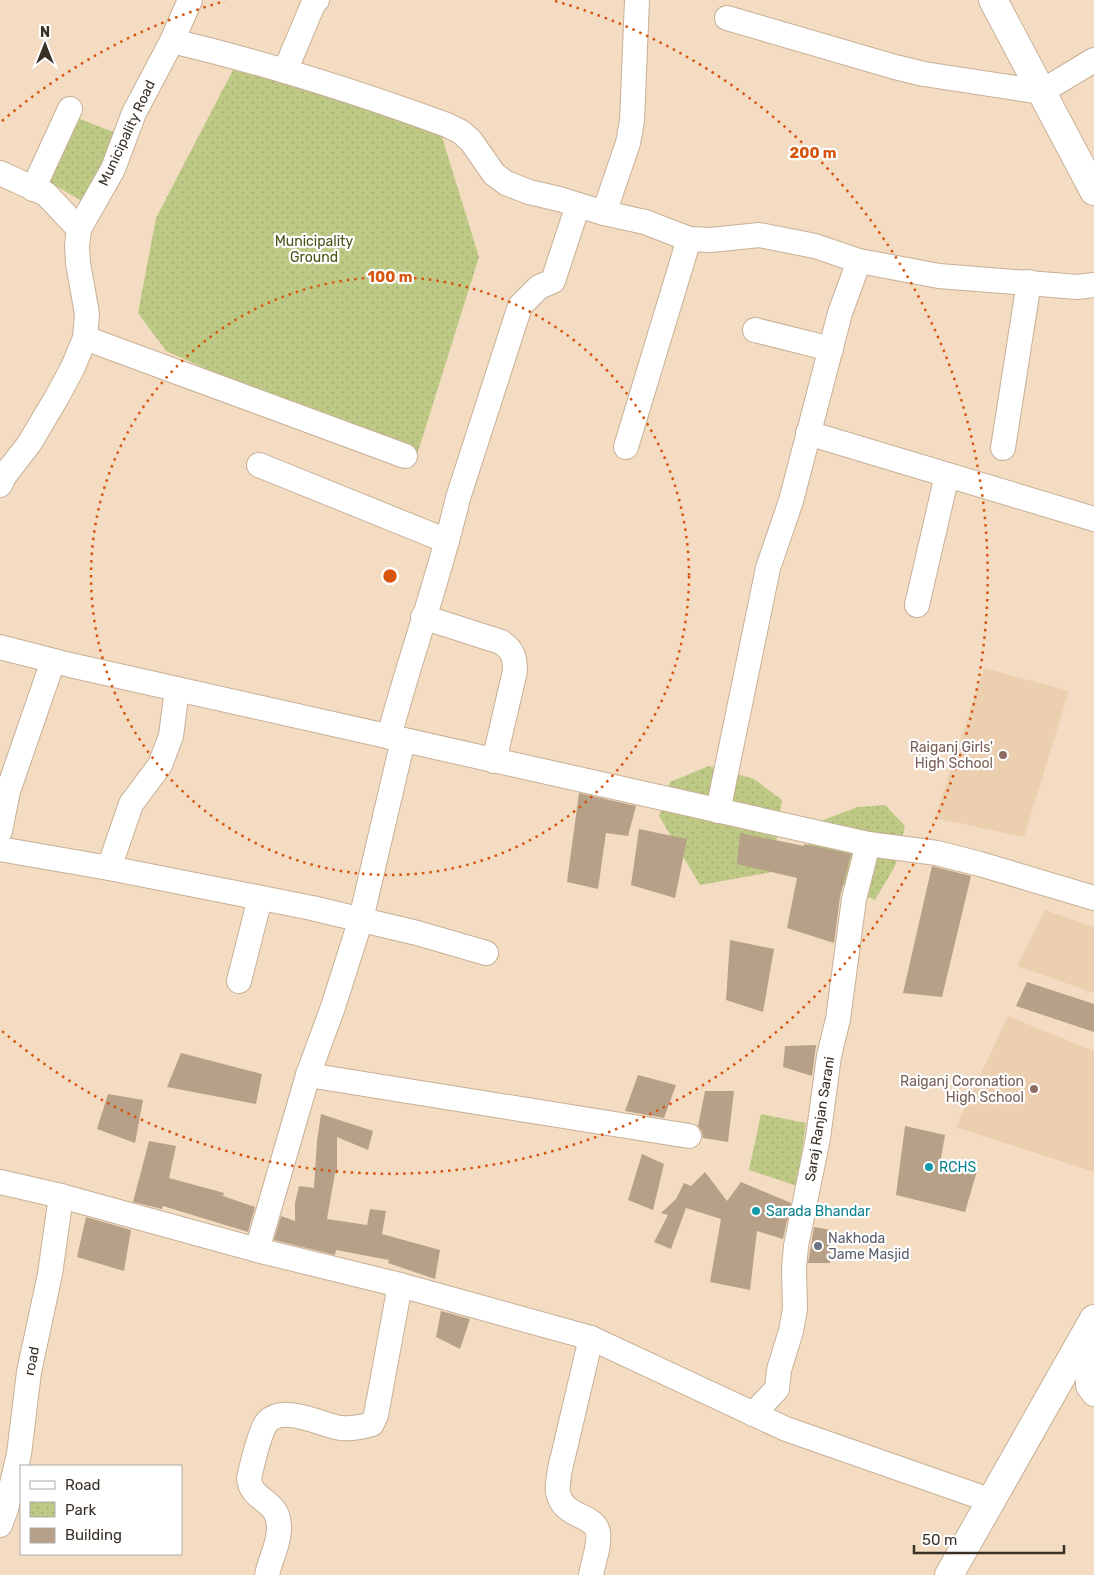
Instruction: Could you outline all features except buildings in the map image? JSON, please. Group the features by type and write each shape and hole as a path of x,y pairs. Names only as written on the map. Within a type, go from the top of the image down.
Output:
{"main road":[{"path":"993,0 1094,191"},
{"path":"949,1575 1091,1324"}],"street":[{"name":"Municipality Road","path":"2,478 29,444 48,412 73,367 85,338 87,314 78,263 79,229 113,169 134,113 172,42 190,0"},
{"path":"286,71 317,0"},
{"path":"604,213 628,143 632,121 637,0"},
{"path":"727,18 894,67 924,74 1041,92 1094,60"},
{"path":"172,42 228,54 286,71 345,89 447,125 461,132 471,141 494,174 506,183 529,192 604,213 645,222 688,239 711,240 759,234 815,246 859,261 939,276 1078,287 1094,285"},
{"path":"33,188 70,109"},
{"path":"0,173 46,194 79,229"},
{"path":"257,1250 308,1075 333,1007 361,919 396,738 404,678 447,541 460,489 520,306 539,286 553,281 578,205"},
{"path":"626,447 688,239"},
{"path":"718,810 768,568 791,501 840,313 859,261"},
{"path":"1003,448 1029,282"},
{"path":"755,330 830,349"},
{"path":"85,338 405,456"},
{"path":"808,433 1094,519"},
{"path":"259,465 447,541"},
{"path":"917,605 947,475"},
{"path":"423,618 501,642 510,648 515,658 515,671 494,760"},
{"path":"0,648 868,844 937,853 1094,898"},
{"path":"0,831 8,791 53,661"},
{"path":"109,868 132,804 160,765 171,736 177,689"},
{"name":"Saraj Ranjan Sarani","path":"753,1414 777,1388 779,1370 791,1331 795,1309 794,1268 796,1246 818,1138 829,1056 838,1019 854,899 868,844"},
{"path":"0,849 109,868 361,919 486,953"},
{"path":"239,981 260,898"},
{"path":"308,1075 689,1136"},
{"path":"0,1182 61,1196 257,1250 400,1285 591,1338 786,1429 992,1501"},
{"name":"road","path":"0,1525 6,1509 18,1454 29,1372 50,1274 61,1196"},
{"path":"267,1575 280,1531 279,1519 275,1509 254,1492 250,1486 249,1478 266,1423 275,1417 284,1415 340,1428 353,1429 372,1424 376,1415 400,1285"},
{"path":"1091,1324 1088,1386 1094,1394"},
{"path":"591,1338 560,1469 557,1490 560,1500 566,1508 596,1526 599,1540 591,1575"}],"shaded area":[{"name":"Raiganj Girls' High School","path":"984,668 1069,691 1024,837 935,818"},
{"path":"1045,910 1094,927 1094,993 1017,966"},
{"name":"Raiganj Coronation High School","path":"1008,1016 1094,1051 1094,1172 956,1127"}],"green space":[{"name":"Municipality Ground","path":"233,70 438,124 479,257 415,461 166,351 138,313 156,218"},
{"path":"75,117 121,135 82,201 44,179"},
{"path":"709,766 754,779 782,800 772,872 700,885 659,816 670,782"},
{"path":"885,805 905,826 895,866 875,900 821,875 802,857 823,820 858,807"},
{"path":"761,1114 806,1123 797,1186 749,1170"}],"place":[{"name":"Raiganj Girls' High School","path":"1003,755"},
{"name":"Raiganj Coronation High School","path":"1034,1089"},
{"name":"RCHS","path":"929,1167"},
{"name":"Sarada Bhandar","path":"756,1211"},
{"name":"Nakhoda Jame Masjid","path":"818,1246"}]}
